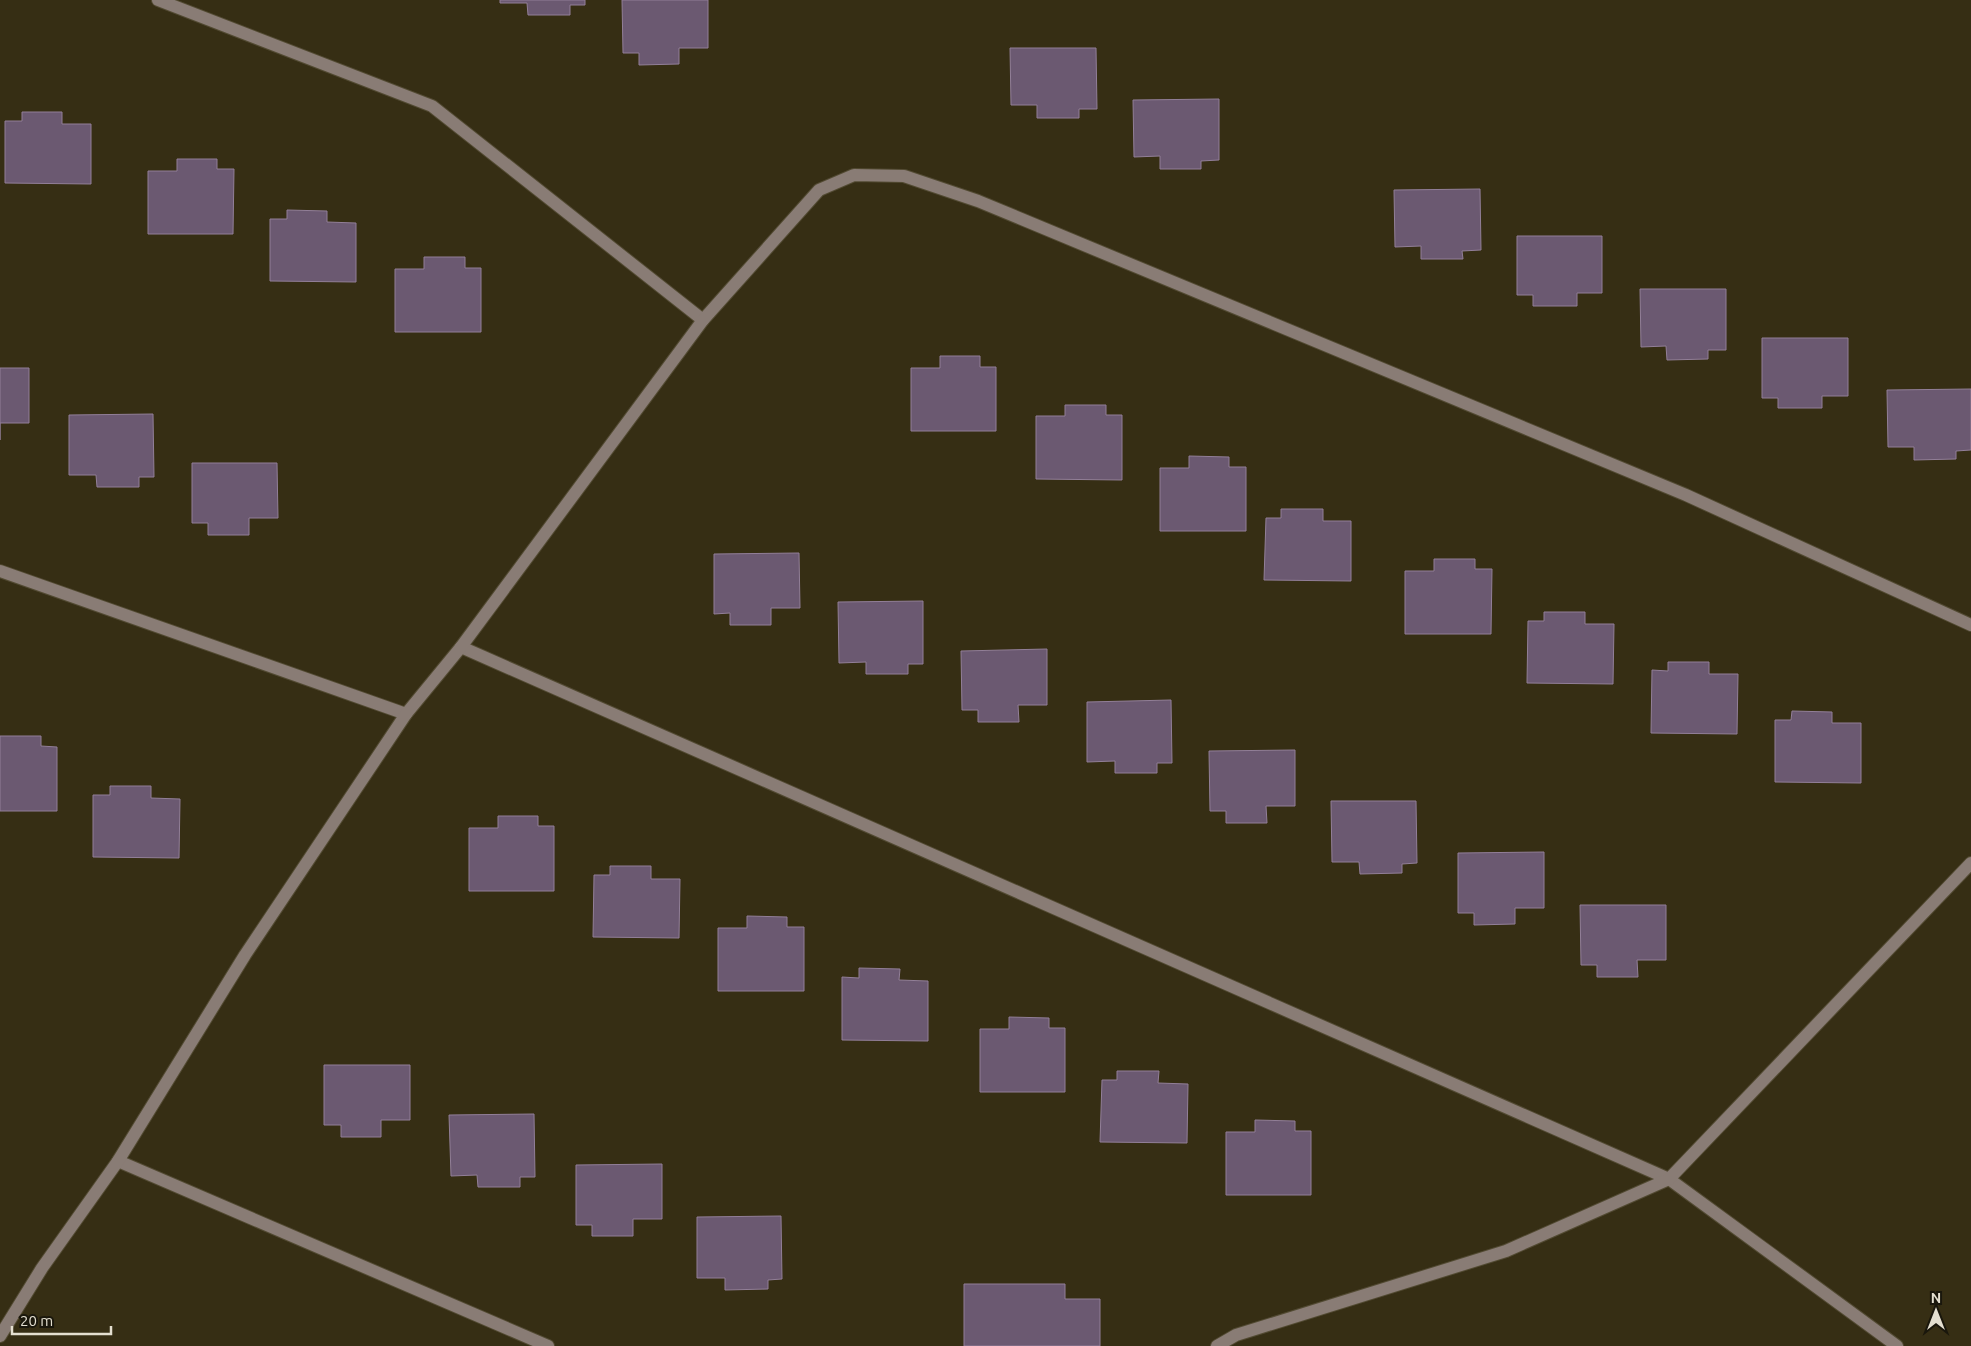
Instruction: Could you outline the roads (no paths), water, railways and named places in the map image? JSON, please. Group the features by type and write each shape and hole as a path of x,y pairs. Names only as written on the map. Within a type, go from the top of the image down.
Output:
{"street":[{"path":"158,0 432,106 703,320"},
{"path":"0,1336 42,1268 118,1161 245,955 406,714 461,647 703,320 819,190 854,175 904,176 978,201 1686,496 1971,625"},
{"path":"0,571 406,714"},
{"path":"461,647 1669,1179 1897,1346"},
{"path":"1217,1346 1236,1334 1506,1251 1669,1179 1971,863"},
{"path":"118,1161 548,1346"}]}
